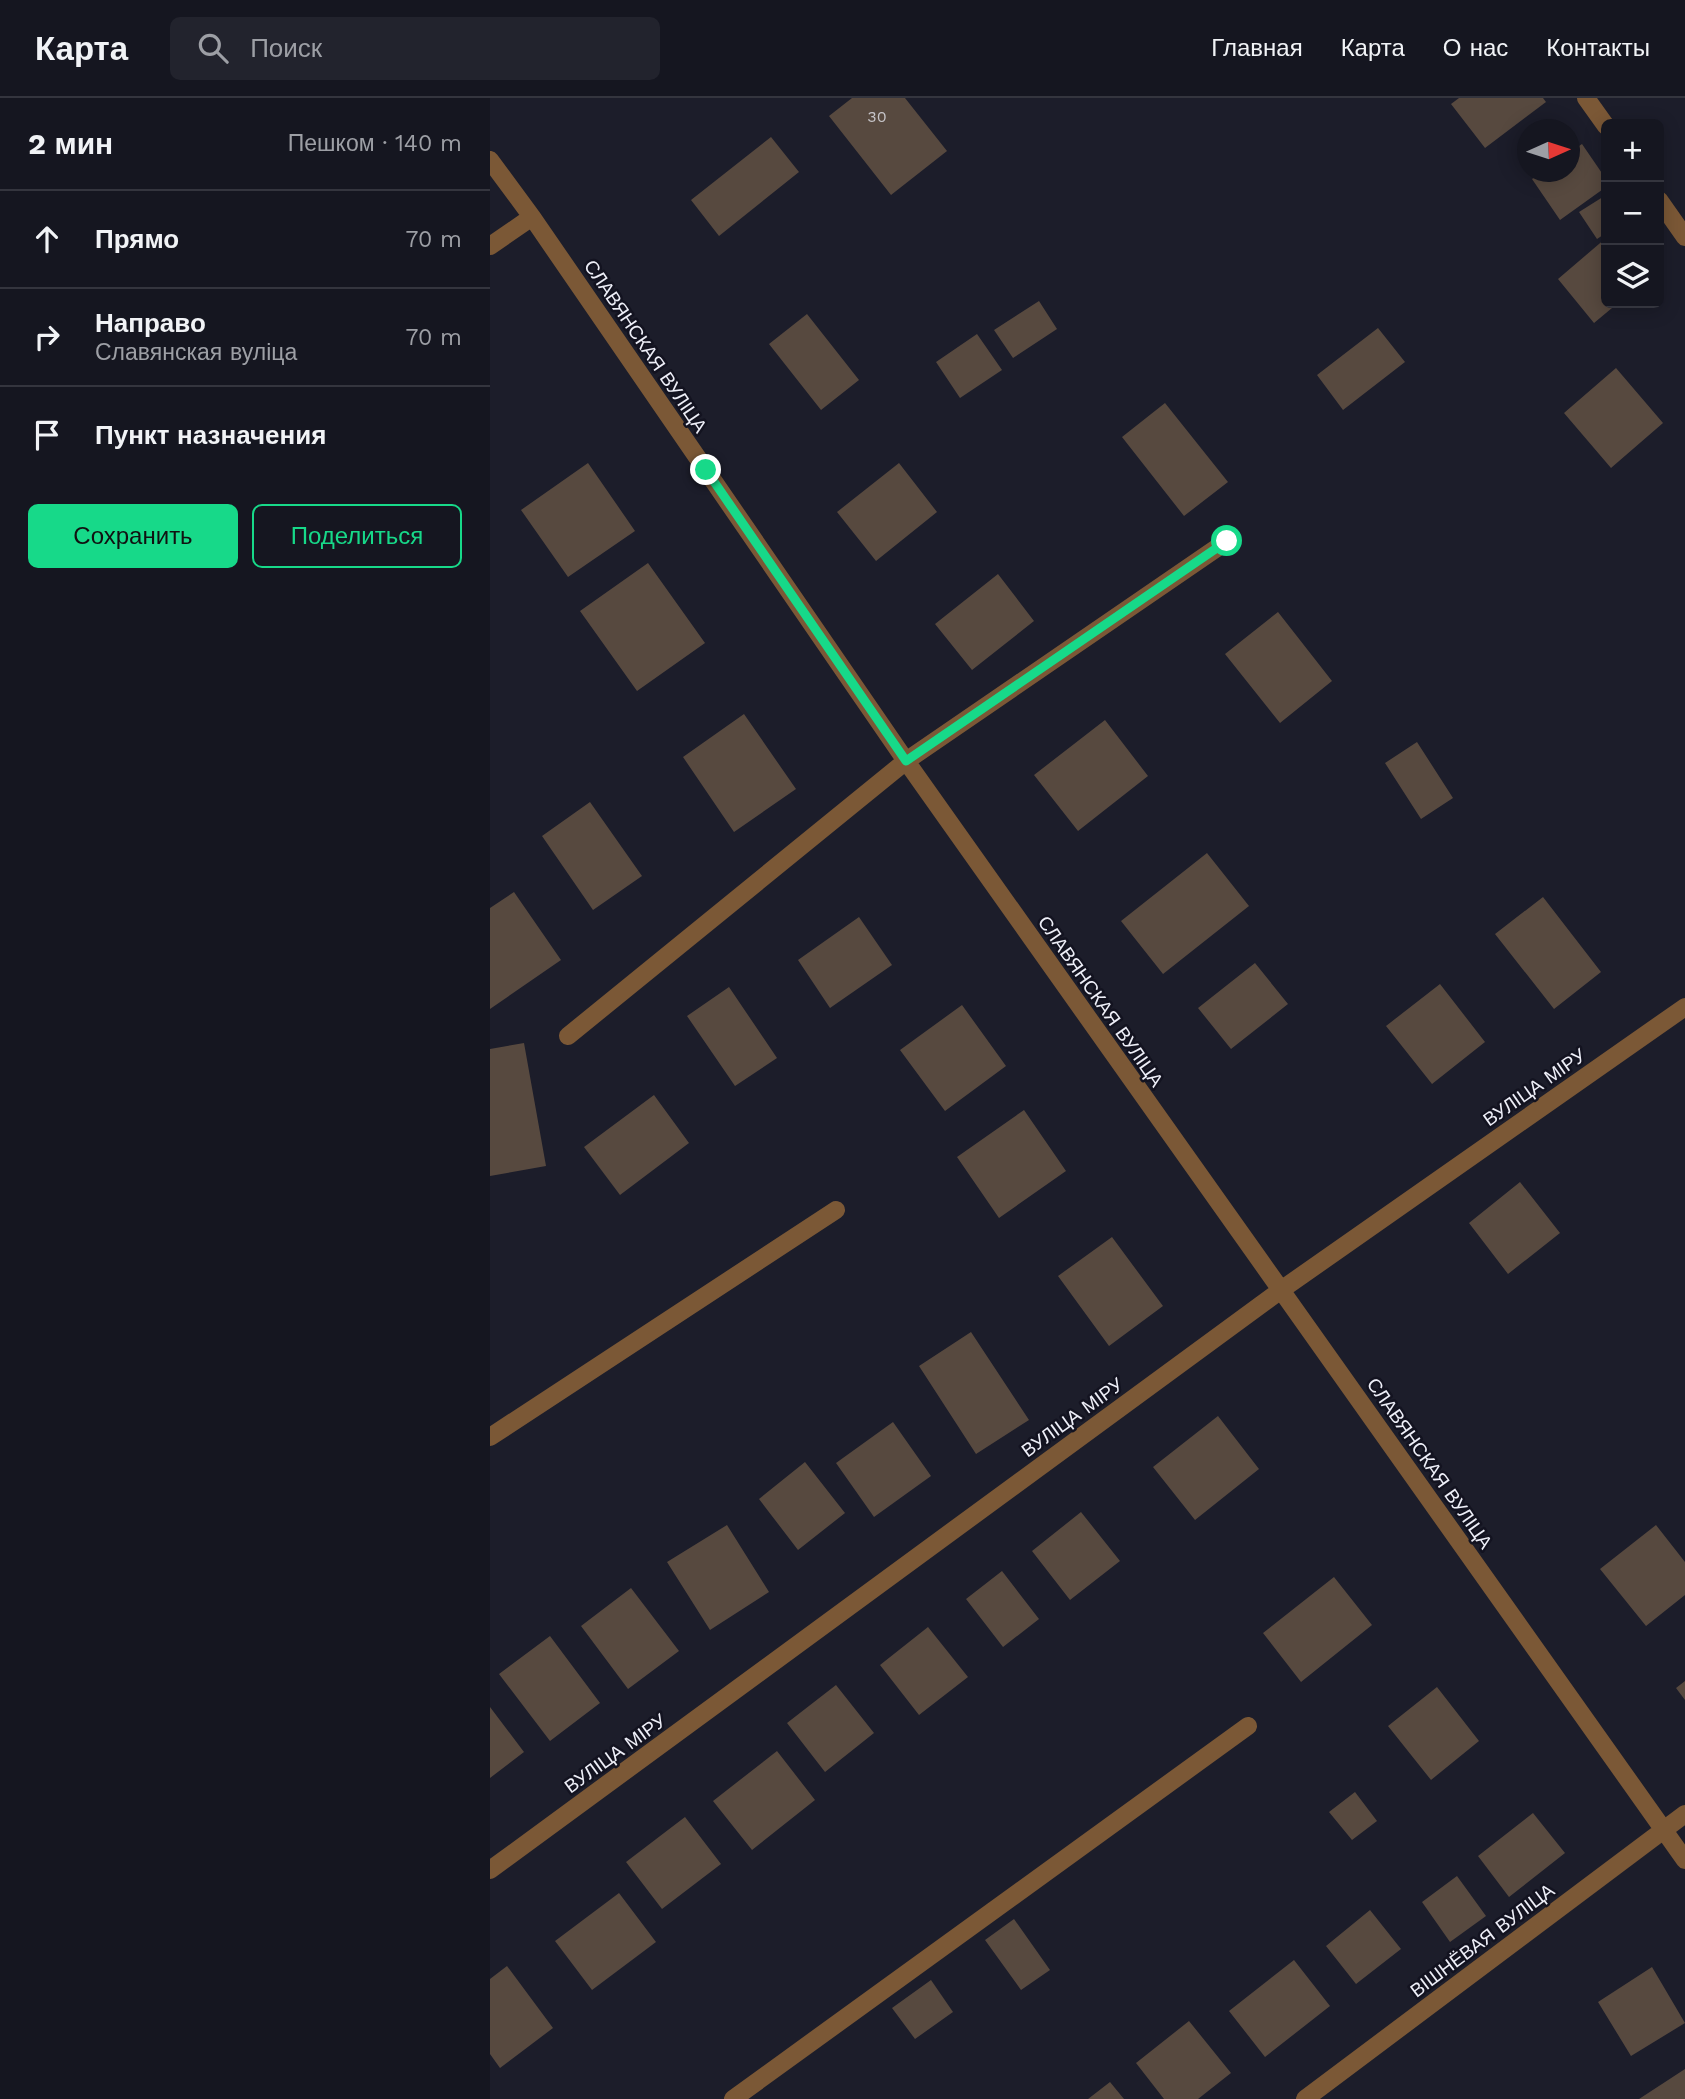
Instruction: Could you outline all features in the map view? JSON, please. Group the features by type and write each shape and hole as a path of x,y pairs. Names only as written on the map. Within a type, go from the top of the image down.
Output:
{"street":[{"path":"1586,98 1601,119"},
{"name":"СЛАВЯНСКАЯ ВУЛІЦА","path":"490,160 906,761 1685,1860"},
{"path":"1664,207 1685,237"},
{"path":"490,246 532,217"},
{"path":"568,1036 906,761 1227,541"},
{"name":"ВУЛІЦА МІРУ","path":"490,1870 1281,1290 1685,1007"},
{"path":"490,1437 836,1210"},
{"path":"733,2099 1248,1726"},
{"name":"ВІШНЁВАЯ ВУЛІЦА","path":"1305,2099 1685,1814"}],"building":[{"path":"852,98 905,98 947,151 891,195 829,116"},
{"path":"1459,98 1543,98 1546,102 1523,119 1517,119 1517,124 1485,148 1451,104"},
{"path":"771,137 799,172 719,236 691,200"},
{"path":"1582,144 1601,172 1601,191 1560,220 1534,182 1580,182"},
{"path":"1601,198 1601,236 1597,239 1579,212"},
{"path":"1601,242 1601,308 1612,308 1594,323 1558,279"},
{"path":"1039,301 1057,329 1013,358 994,330"},
{"path":"807,314 859,380 821,410 769,344"},
{"path":"1378,328 1405,362 1343,410 1317,375"},
{"path":"977,334 1002,370 960,398 936,362"},
{"path":"1616,368 1663,423 1611,468 1564,413"},
{"path":"1165,403 1228,482 1184,516 1122,437"},
{"path":"588,463 635,531 568,577 521,510"},
{"path":"899,463 937,512 876,561 837,512"},
{"path":"648,563 705,643 637,691 580,611"},
{"path":"998,574 1034,621 972,670 935,624"},
{"path":"1278,612 1332,681 1280,723 1225,654"},
{"path":"744,714 796,789 734,832 683,757"},
{"path":"1105,720 1148,776 1078,831 1034,775"},
{"path":"1417,742 1453,798 1421,819 1385,763"},
{"path":"590,802 642,876 593,910 542,836"},
{"path":"1207,853 1249,906 1163,974 1121,921"},
{"path":"514,892 561,960 490,1009 490,908"},
{"path":"1543,897 1601,972 1554,1009 1495,934"},
{"path":"859,917 892,965 830,1008 798,960"},
{"path":"1255,963 1288,1004 1231,1049 1198,1008"},
{"path":"1440,984 1485,1042 1432,1084 1386,1026"},
{"path":"729,987 777,1058 735,1086 687,1016"},
{"path":"962,1005 1006,1066 945,1111 900,1050"},
{"path":"524,1043 546,1166 490,1176 490,1049"},
{"path":"654,1095 689,1143 620,1195 584,1147"},
{"path":"1024,1110 1066,1171 999,1218 957,1157"},
{"path":"1520,1182 1560,1233 1508,1274 1469,1223"},
{"path":"1112,1237 1163,1306 1109,1346 1058,1276"},
{"path":"971,1332 1029,1420 976,1454 919,1366"},
{"path":"1218,1416 1259,1469 1195,1520 1153,1467"},
{"path":"893,1422 931,1476 874,1517 836,1463"},
{"path":"805,1462 845,1513 798,1550 759,1499"},
{"path":"1081,1512 1120,1561 1070,1600 1032,1551"},
{"path":"727,1525 769,1592 710,1630 667,1562"},
{"path":"1656,1525 1685,1562 1685,1595 1646,1626 1600,1569"},
{"path":"1002,1571 1039,1619 1003,1647 966,1599"},
{"path":"1334,1577 1372,1625 1301,1682 1263,1633"},
{"path":"631,1588 679,1651 628,1689 581,1626"},
{"path":"928,1627 968,1677 919,1715 880,1665"},
{"path":"550,1636 600,1703 550,1741 499,1674"},
{"path":"1685,1681 1685,1700 1676,1688"},
{"path":"836,1685 874,1733 825,1772 787,1723"},
{"path":"1437,1687 1479,1741 1431,1780 1388,1726"},
{"path":"490,1707 524,1752 490,1778"},
{"path":"777,1751 815,1800 752,1850 713,1801"},
{"path":"1355,1792 1377,1821 1352,1840 1329,1812"},
{"path":"1533,1813 1565,1853 1509,1897 1478,1856"},
{"path":"685,1817 721,1864 662,1909 626,1862"},
{"path":"1457,1876 1486,1916 1450,1942 1422,1902"},
{"path":"619,1893 656,1942 592,1990 555,1941"},
{"path":"1370,1910 1401,1949 1356,1984 1326,1946"},
{"path":"1014,1919 1050,1970 1021,1990 985,1940"},
{"path":"1294,1960 1330,2006 1265,2057 1229,2011"},
{"path":"507,1966 553,2028 500,2068 490,2054 490,1979"},
{"path":"1652,1967 1685,2023 1631,2056 1598,2002"},
{"path":"931,1980 953,2012 915,2039 892,2008"},
{"path":"1189,2021 1231,2073 1198,2099 1164,2099 1136,2063"},
{"path":"1685,2069 1685,2099 1639,2099"},
{"path":"1110,2082 1124,2099 1088,2099"}],"route":[{"path":"706,470 906,761 1227,541"}]}
